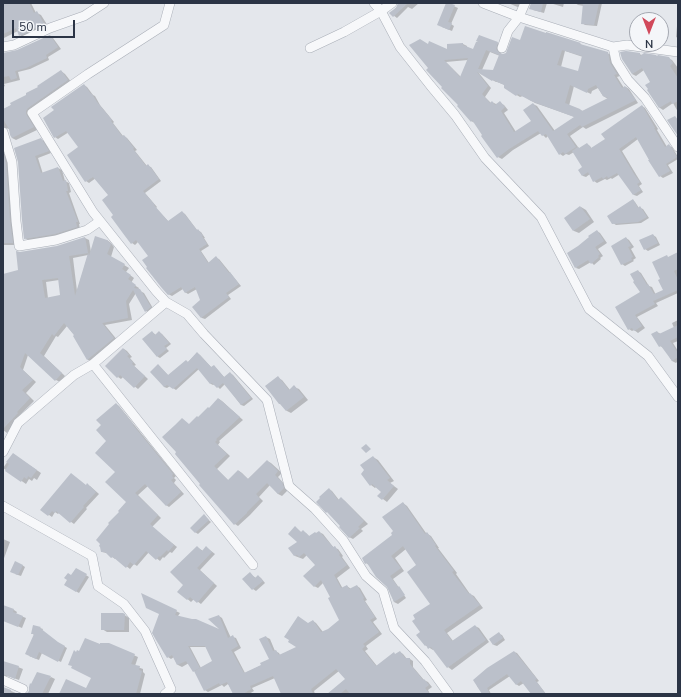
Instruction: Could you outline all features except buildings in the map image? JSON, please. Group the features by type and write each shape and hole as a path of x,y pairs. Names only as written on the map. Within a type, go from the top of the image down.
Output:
{"street":[{"path":"3,47 14,45 50,28 84,16 104,3"},
{"path":"170,3 164,25 88,74 32,113 93,212 156,291 166,302 187,314 266,400 289,486 315,509 343,540 366,576 383,591 394,628 425,661 449,694"},
{"path":"374,3 381,11 400,47 455,115 485,158 541,217 589,309 648,356 678,397"},
{"path":"310,48 344,32 392,3"},
{"path":"483,3 519,17 613,47 627,45 678,52"},
{"path":"502,48 508,31 519,17 525,3"},
{"path":"613,47 616,61 628,80 645,98 678,147"},
{"path":"3,132 12,162 19,246 56,240 87,230 100,221"},
{"path":"3,452 18,423 74,375 93,364 166,302"},
{"path":"93,364 253,566"},
{"path":"3,506 92,556 98,586 124,604 144,632 171,692"},
{"path":"3,680 23,689"}]}
